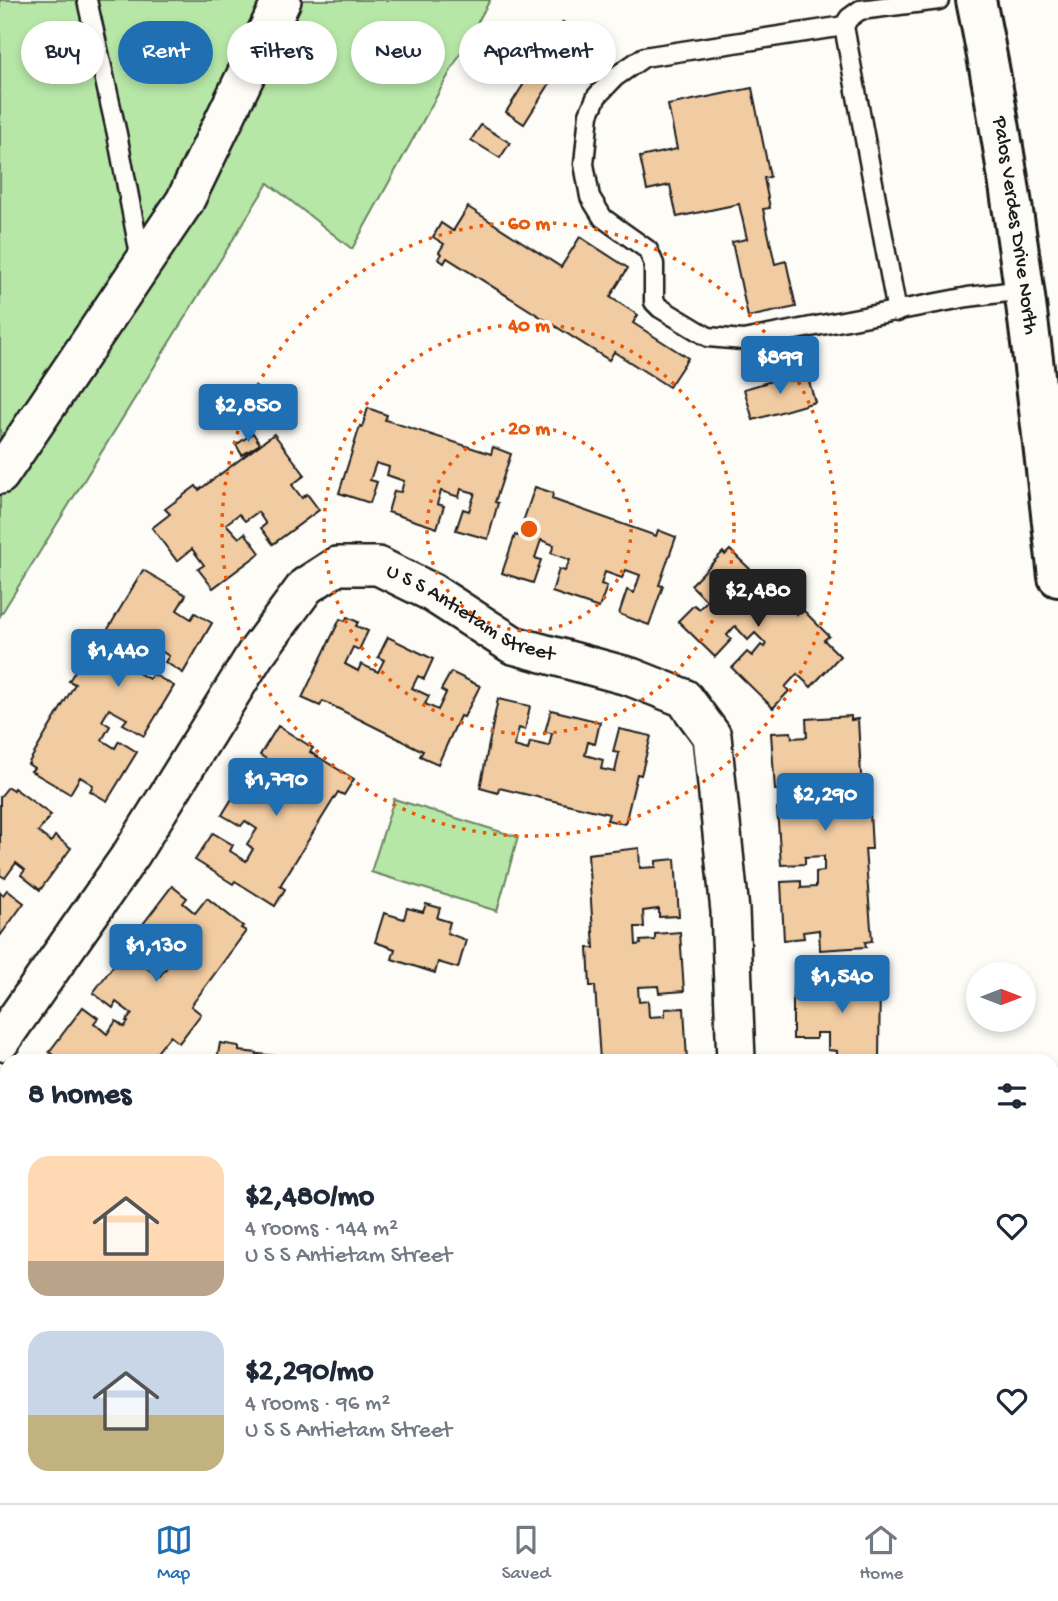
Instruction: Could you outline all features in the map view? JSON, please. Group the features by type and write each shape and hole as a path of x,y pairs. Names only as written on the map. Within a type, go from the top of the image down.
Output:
{"main road":[{"name":"Palos Verdes Drive North","path":"976,0 1015,230 1058,577"}],"street":[{"path":"0,475 185,201 282,0"},
{"name":"U S S Antietam Street","path":"0,1042 132,853 255,655 306,586 337,566 378,566 431,592 513,645 631,677 684,698 712,736 730,911 736,1054"}],"lane":[{"path":"87,0 142,263"},
{"path":"939,0 860,10 844,26 644,57 615,77 597,96 589,114 583,164 590,197 603,218 648,250 654,264 654,302 708,337 743,340 968,297 1023,290"},
{"path":"844,26 897,312"}],"green space":[{"path":"0,0 490,0 478,21 459,21 459,56 445,81 445,21 351,21 351,84 443,84 352,249 268,183 0,616"},
{"path":"394,799 518,837 497,911 371,872"}],"building":[{"path":"524,84 549,84 524,124 506,112"},
{"path":"752,88 770,177 764,178 770,208 763,209 775,264 786,261 796,307 748,317 732,242 747,239 739,204 677,217 670,185 647,190 640,157 677,149 668,105"},
{"path":"481,125 510,143 500,158 471,140"},
{"path":"468,207 561,267 580,237 628,268 610,297 638,315 633,323 688,358 669,387 614,352 609,360 447,258 444,263 438,259 444,244 433,237 441,223 453,231"},
{"path":"806,371 815,402 753,420 744,389"},
{"path":"368,408 387,415 385,420 491,454 493,447 511,454 495,502 498,503 488,539 456,530 463,509 469,511 475,493 461,489 459,497 441,491 437,504 444,506 437,528 388,512 394,491 401,492 404,481 387,475 389,467 376,463 370,480 377,482 370,503 339,493"},
{"path":"253,433 260,444 242,455 236,445"},
{"path":"274,434 305,475 292,485 302,498 307,494 319,510 273,544 261,528 266,524 258,512 245,521 239,514 226,524 239,538 245,533 260,553 213,588 198,569 204,565 192,549 177,561 152,528 170,514 165,509 196,486 199,490"},
{"path":"535,487 553,493 552,499 656,536 658,530 676,537 659,585 663,586 649,625 619,614 627,590 634,593 640,575 626,570 622,578 605,572 601,584 607,586 599,608 552,592 559,569 565,571 570,560 551,553 554,545 541,540 535,558 541,560 533,583 502,573"},
{"path":"730,550 797,614 802,609 829,636 824,640 840,656 811,687 797,674 785,687 789,691 773,708 732,668 747,652 752,656 761,645 764,647 766,644 755,633 748,640 735,626 727,635 731,640 715,657 678,621 694,605 699,609 707,601 691,585 723,552 725,555"},
{"path":"143,570 186,595 177,610 191,619 195,613 212,623 183,673 165,662 169,656 156,648 148,662 140,658 133,670 149,679 153,674 174,686 144,736 123,724 127,719 109,709 102,721 110,726 102,740 115,748 119,741 137,752 107,801 90,791 93,785 80,777 70,794 31,771 34,768 28,764 75,684 69,681 89,648 95,651"},
{"path":"347,617 358,622 356,626 368,631 359,650 353,647 345,664 358,671 361,664 378,672 384,660 378,657 388,637 433,659 424,679 418,676 412,688 429,696 425,704 438,710 446,693 441,690 451,672 480,686 464,717 460,716 438,764 420,756 423,751 323,701 320,706 302,698 340,619 345,621"},
{"path":"498,699 530,706 525,730 519,728 514,746 528,750 530,742 549,746 552,733 545,732 551,710 600,722 595,744 588,742 585,755 603,760 601,769 615,772 619,753 613,752 619,729 651,736 641,775 637,774 625,824 607,820 609,814 499,788 498,793 480,788"},
{"path":"851,716 851,720 858,719 863,813 870,812 872,849 865,849 872,941 865,942 866,947 820,950 819,930 803,932 804,938 784,940 781,882 801,881 801,888 816,887 816,872 824,871 824,856 805,857 805,864 781,865 777,808 802,806 802,811 821,810 820,797 811,798 810,781 794,782 795,789 775,790 771,733 791,732 792,738 807,737 806,719"},
{"path":"278,726 313,748 310,752 354,779 344,795 338,792 280,886 285,889 275,906 195,860 213,833 233,845 230,851 246,861 253,849 247,844 257,829 245,821 241,826 222,815 249,771 269,784 265,789 276,796 286,780 293,785 301,772 285,762 281,768 260,755"},
{"path":"8,787 13,790 14,788 51,815 38,832 51,842 55,836 71,848 40,890 21,875 25,870 16,863 5,878 0,875 0,797"},
{"path":"639,848 640,868 656,867 656,861 675,859 679,916 659,917 659,909 643,911 644,927 635,927 636,945 641,944 640,941 655,940 655,934 680,932 684,991 659,993 658,986 638,987 639,1002 648,1001 649,1017 665,1016 665,1009 684,1008 687,1054 600,1054 595,986 590,986 588,948 594,948 588,854"},
{"path":"172,886 187,898 183,903 195,913 207,898 246,931 191,1006 201,1014 179,1043 170,1036 156,1054 52,1054 49,1052 83,1007 98,1018 94,1023 107,1034 116,1021 124,1027 128,1022 126,1021 132,1014 116,1002 113,1008 93,993 128,946 148,961 144,966 159,977 168,966 162,961 171,949 157,938 153,944 137,932"},
{"path":"7,890 24,903 0,936 0,892 3,895"},
{"path":"426,904 440,908 437,918 450,922 447,933 466,940 458,968 438,962 435,973 392,959 395,949 375,942 384,913 404,919 407,908 423,912"},
{"path":"830,972 873,973 873,976 880,977 879,1054 837,1054 837,1051 828,1050 828,1033 816,1033 816,1039 793,1039 793,987 815,987 815,995 829,995"},
{"path":"220,1043 239,1046 239,1051 257,1053 257,1054 218,1054"}]}
